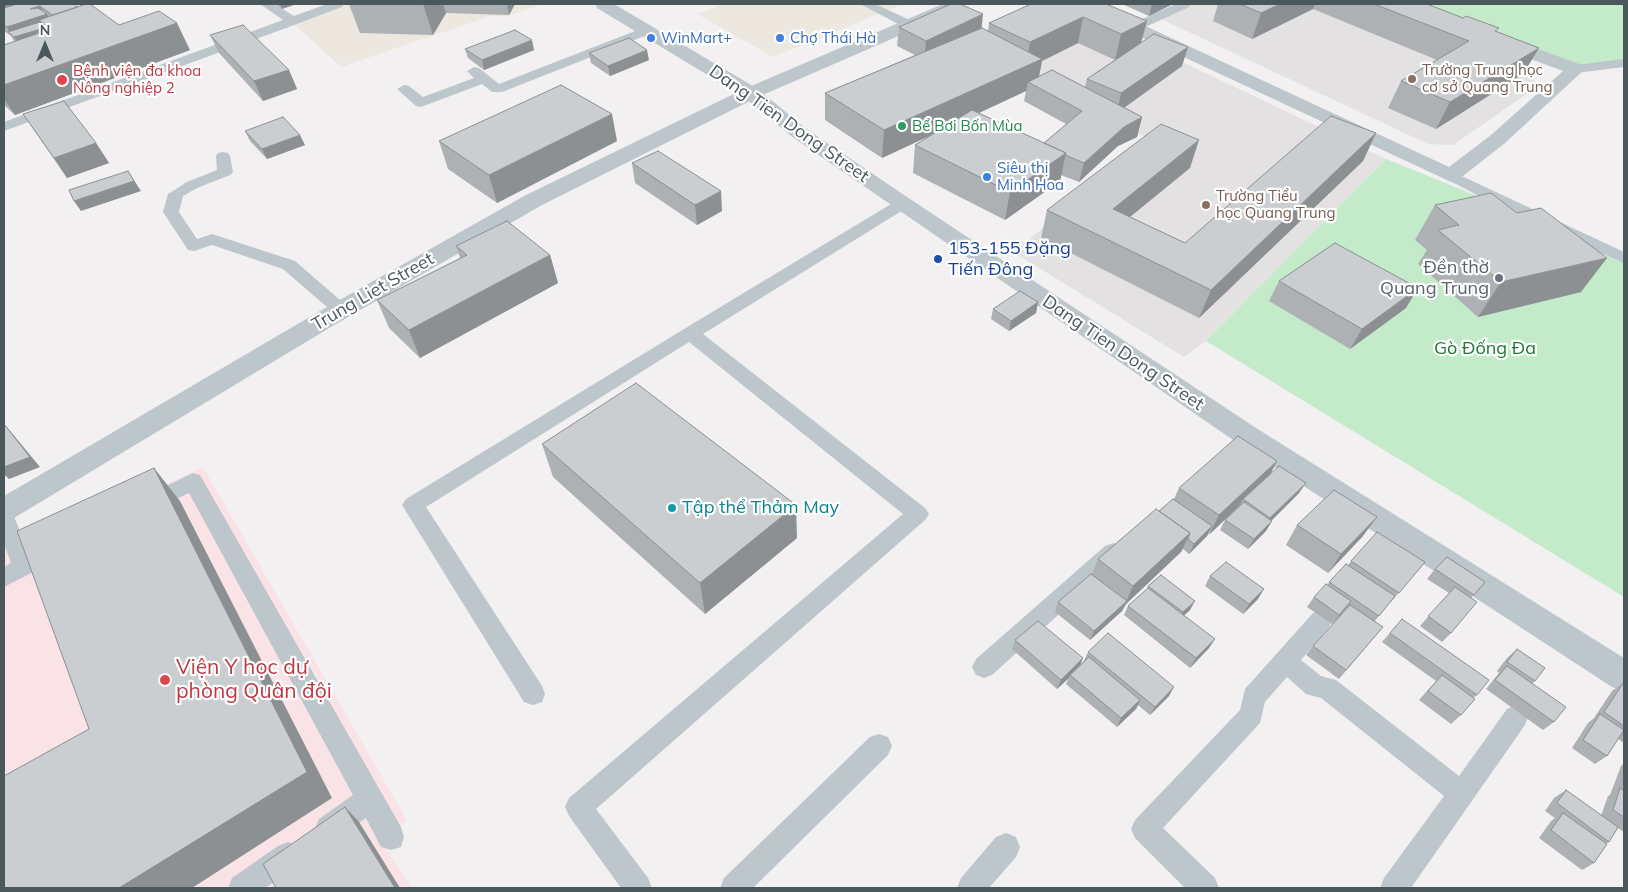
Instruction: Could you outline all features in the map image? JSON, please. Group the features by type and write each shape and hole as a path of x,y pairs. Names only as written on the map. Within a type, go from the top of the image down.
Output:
{"street":[{"name":"Dang Tien Dong Street","path":"603,4 752,93 798,132 1238,442 1624,676"},
{"name":"Trung Liet Street","path":"4,510 340,310 534,200 752,93 957,4"},
{"path":"1086,4 1451,176 1498,139 1576,69 1486,36"}],"lane":[{"path":"266,4 293,21"},
{"path":"4,127 338,4"},
{"path":"866,4 908,24"},
{"path":"1135,27 1185,4"},
{"path":"404,89 421,103 479,75 497,89 648,30"},
{"path":"1576,69 1624,63"},
{"path":"223,156 225,172 192,185 176,194 171,212 194,246 212,239 289,265 340,310"},
{"path":"1451,176 1518,210 1624,258"},
{"path":"533,694 413,505 902,204"},
{"path":"638,888 578,808 918,514 690,333"},
{"path":"131,512 193,481 391,837"},
{"path":"4,518 24,567"},
{"path":"984,667 1126,541"},
{"path":"4,578 68,544"},
{"path":"1205,888 1144,829 1251,715 1254,697 1321,620"},
{"path":"1285,662 1315,686 1326,688 1461,794"},
{"path":"1394,888 1516,717"},
{"path":"734,888 880,746"},
{"path":"242,888 370,799"},
{"path":"971,888 1006,847"}],"shaded area":[{"path":"349,4 543,4 507,16 490,16 341,67 295,25"},
{"name":"Chợ Thái Hà","path":"725,4 903,4 773,57 697,14"},
{"name":"Trường Trung học cơ sở Quang Trung","path":"1193,4 1364,4 1532,71 1537,87 1453,145 1428,144 1161,19"},
{"name":"Trường Tiểu học Quang Trung","path":"1067,7 1386,159 1206,341 1184,357 1013,252 1153,141 976,50"},
{"name":"Viện Y học dự phòng Quân đội","path":"203,467 407,820 381,841 412,888 4,888 4,541 43,521 54,538"}],"green space":[{"path":"1395,4 1624,4 1624,63 1576,69"},
{"name":"Gò Đống Đa","path":"1386,159 1507,208 1624,262 1624,597 1206,341"}],"building":[{"path":"17,4 74,4 78,7 52,15 40,6 30,9 38,8 47,14 7,27 4,25 4,8"},
{"path":"90,4 119,25 159,11 177,23 4,85 4,45 51,29 39,20"},
{"path":"951,4 960,4 983,14 926,41 899,27"},
{"path":"1031,4 1106,4 1147,21 1121,34 1083,17 1030,42 989,23"},
{"path":"1240,4 1280,4 1261,13"},
{"path":"1374,4 1427,4 1463,18 1466,16 1499,28 1495,31 1539,48 1450,102 1401,81 1469,41"},
{"path":"40,22 44,28 14,37 8,32"},
{"path":"243,25 289,70 254,81 210,35"},
{"path":"982,28 1042,59 884,130 825,93"},
{"path":"515,30 532,40 482,60 465,49"},
{"path":"1154,34 1188,47 1121,93 1087,79"},
{"path":"629,38 647,50 608,66 589,53"},
{"path":"1052,70 1142,117 1124,127 1084,163 1065,155 1066,153 1044,143 1082,111 1028,82"},
{"path":"561,85 612,114 489,175 439,141"},
{"path":"64,101 96,143 54,158 23,114"},
{"path":"972,110 1066,153 1010,192 915,145"},
{"path":"1331,116 1376,133 1211,290 1047,210 1161,124 1199,140 1113,209 1185,243"},
{"path":"283,117 300,135 262,149 245,131"},
{"path":"658,151 721,191 695,205 632,163"},
{"path":"128,171 134,181 74,201 69,190"},
{"path":"1491,193 1517,213 1541,208 1607,258 1501,282 1438,230 1459,225 1435,205"},
{"path":"507,221 550,255 409,330 377,300 467,255 456,246"},
{"path":"1335,243 1418,288 1362,329 1279,281"},
{"path":"1020,291 1038,302 1011,321 993,309"},
{"name":"Tập thể Thảm May","path":"636,383 796,505 700,583 542,444"},
{"path":"4,424 30,457 4,467"},
{"path":"1238,436 1277,461 1219,515 1179,488"},
{"path":"1279,466 1306,483 1270,518 1243,499"},
{"path":"154,468 307,772 119,888 4,888 4,776 89,729 17,531"},
{"path":"1334,490 1377,517 1341,554 1297,525"},
{"path":"1173,499 1212,526 1194,544 1188,539 1190,533 1159,511"},
{"path":"1244,502 1272,521 1254,539 1225,520"},
{"path":"1156,509 1190,533 1133,586 1098,559"},
{"path":"1377,532 1425,562 1399,593 1351,561"},
{"path":"1447,557 1485,582 1474,595 1435,569"},
{"path":"1226,562 1264,589 1249,604 1210,576"},
{"path":"1346,564 1395,596 1379,616 1329,582"},
{"path":"1091,574 1127,601 1094,631 1058,602"},
{"path":"1161,575 1195,601 1183,612 1148,586"},
{"path":"1326,584 1351,601 1339,615 1314,597"},
{"path":"1455,587 1477,602 1451,633 1428,616"},
{"path":"1148,588 1215,639 1196,658 1128,606"},
{"path":"1350,605 1383,627 1346,670 1313,646"},
{"path":"1402,619 1489,680 1477,695 1390,633"},
{"path":"1038,621 1083,658 1061,680 1015,640"},
{"path":"1108,633 1174,687 1155,707 1088,652"},
{"path":"1517,649 1545,668 1535,681 1507,662"},
{"path":"1089,657 1140,700 1121,718 1070,675"},
{"path":"1507,666 1566,707 1554,722 1495,680"},
{"path":"1442,675 1475,699 1461,715 1428,691"},
{"path":"1624,682 1624,726 1604,712"},
{"path":"1600,714 1624,730 1607,756 1583,740"},
{"path":"1620,788 1624,791 1624,817 1613,810"},
{"path":"1566,790 1618,827 1609,842 1557,803"},
{"path":"345,807 395,888 276,888 263,864"},
{"path":"1563,813 1607,844 1594,863 1551,830"}],"place":[{"name":"WinMart+","path":"651,38"},
{"name":"Chợ Thái Hà","path":"780,38"},
{"name":"Trường Trung học cơ sở Quang Trung","path":"1412,79"},
{"name":"Bệnh viện đa khoa Nông nghiệp 2","path":"62,80"},
{"name":"Bể Bơi Bốn Mùa","path":"902,126"},
{"name":"Siêu thị Minh Hoa","path":"987,177"},
{"name":"Trường Tiểu học Quang Trung","path":"1206,205"},
{"name":"153-155 Đặng Tiến Đông","path":"938,259"},
{"name":"Đền thờ Quang Trung","path":"1499,278"},
{"name":"Tập thể Thảm May","path":"672,508"},
{"name":"Viện Y học dự phòng Quân đội","path":"165,680"}]}
